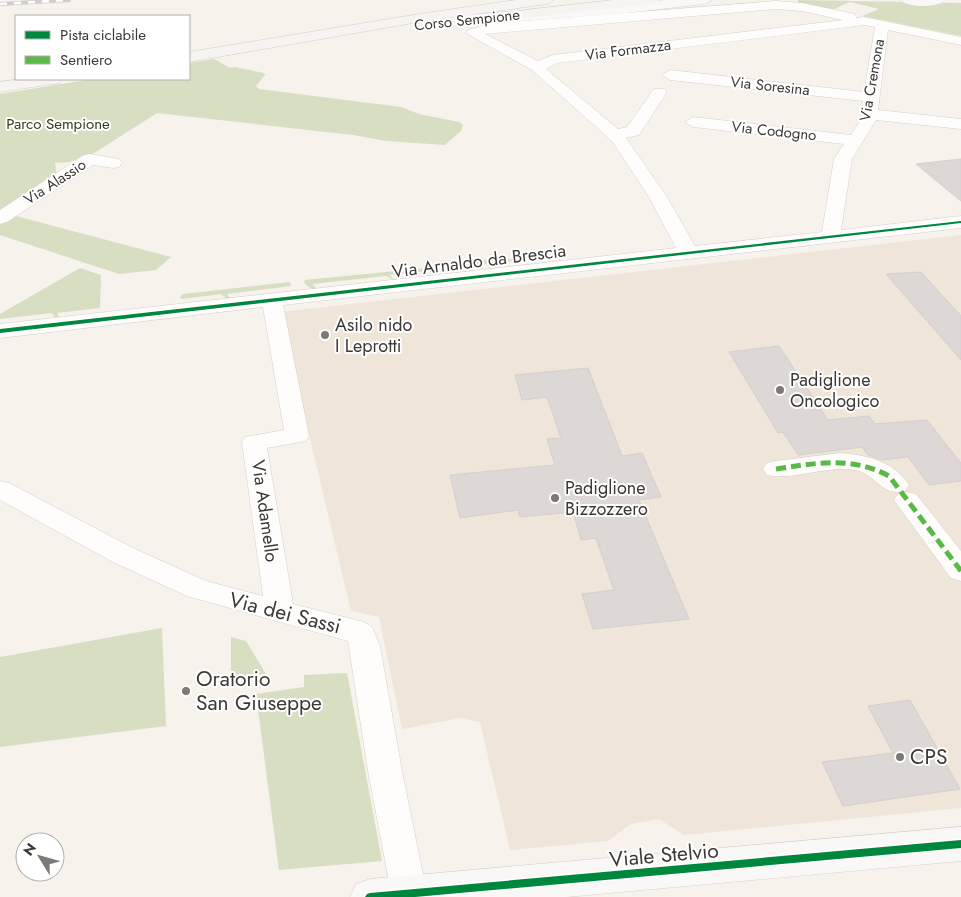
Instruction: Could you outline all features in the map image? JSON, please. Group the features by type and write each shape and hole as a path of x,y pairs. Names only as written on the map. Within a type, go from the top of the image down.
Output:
{"main road":[{"name":"Corso Sempione","path":"190,57 419,18 547,0"},
{"path":"385,25 586,0"},
{"name":"Corso Sempione","path":"310,38 653,0"},
{"path":"455,21 617,10 705,0"},
{"path":"908,0 938,0"},
{"path":"945,0 953,0"},
{"path":"0,87 46,80"},
{"name":"Viale Stelvio","path":"370,897 961,844"}],"street":[{"path":"689,253 658,197 615,135 538,67 473,33 487,28 776,5 818,10 864,22"},
{"name":"Via Formazza","path":"538,67 553,59 864,22 961,41"},
{"name":"Via Cremona","path":"832,228 843,159 865,126 868,114 869,97 882,25"},
{"name":"Via Soresina","path":"670,75 869,97"},
{"path":"615,135 629,133 634,129 659,92"},
{"path":"868,114 961,124"},
{"name":"Via Codogno","path":"693,122 854,140"},
{"name":"Via Alassio","path":"0,218 90,159 113,163"},
{"name":"Via Arnaldo da Brescia","path":"0,331 689,253 832,228 868,234 961,222"},
{"name":"Via Adamello","path":"272,300 298,436 254,442 280,612"},
{"path":"776,469 827,461 854,462 879,469 889,476 902,492 961,571"},
{"name":"Via dei Sassi","path":"0,489 123,555 197,589 353,630 363,640 385,771 409,894"}],"shaded area":[{"path":"961,235 961,808 684,835 659,819 631,824 608,841 510,850 480,722 461,718 402,729 379,617 351,611 280,312"}],"green space":[{"path":"798,0 961,3 961,36 862,16 879,9 850,2 832,10 798,4"},
{"name":"Parco Sempione","path":"214,59 230,68 235,67 264,73 265,75 256,86 259,89 401,107 419,114 459,122 463,125 461,131 445,145 386,141 353,135 157,113 91,155 69,162 55,163 57,174 0,211 0,94 86,80 190,80 190,63"},
{"path":"12,215 171,257 156,270 119,274 0,235 0,223"},
{"path":"500,258 521,260 469,266 474,271 470,272 464,267 448,269 445,266"},
{"path":"80,268 101,275 100,308 57,313 60,318 56,319 52,313 0,319 0,314"},
{"path":"427,268 429,271 389,275 395,280 386,276 312,284 317,289 313,290 305,284 304,280"},
{"path":"290,282 291,286 227,294 231,299 227,299 221,294 182,299 180,297 183,294"},
{"path":"162,628 166,726 0,747 0,657"},
{"path":"231,637 246,641 266,674 231,679"},
{"path":"347,673 382,861 279,870 256,694 304,687 304,675"}],"building":[{"path":"961,159 961,201 916,164"},
{"path":"921,272 961,316 961,360 886,274"},
{"path":"779,346 828,420 869,416 875,424 927,420 961,463 961,481 929,485 908,457 882,460 868,455 862,447 798,455 783,432 778,433 729,352"},
{"name":"Padiglione Bizzozzero","path":"588,368 622,456 642,453 661,497 639,500 689,619 593,629 582,594 614,590 596,538 581,540 573,512 520,517 518,510 460,518 450,475 555,465 547,439 561,438 547,397 522,400 515,375"},
{"name":"CPS","path":"910,700 960,789 843,806 822,762 893,753 868,706"}],"railway":[{"path":"0,4 69,0"}],"marked path":[{"path":"776,469 819,463 848,462 862,464 889,476 961,571"}],"cycle path":[{"path":"0,331 961,222"},
{"path":"370,897 961,844"}],"place":[{"name":"Asilo nido I Leprotti","path":"325,335"},
{"name":"Padiglione Oncologico","path":"780,390"},
{"name":"Padiglione Bizzozzero","path":"555,498"},
{"name":"Oratorio San Giuseppe","path":"186,691"},
{"name":"CPS","path":"900,757"}]}
